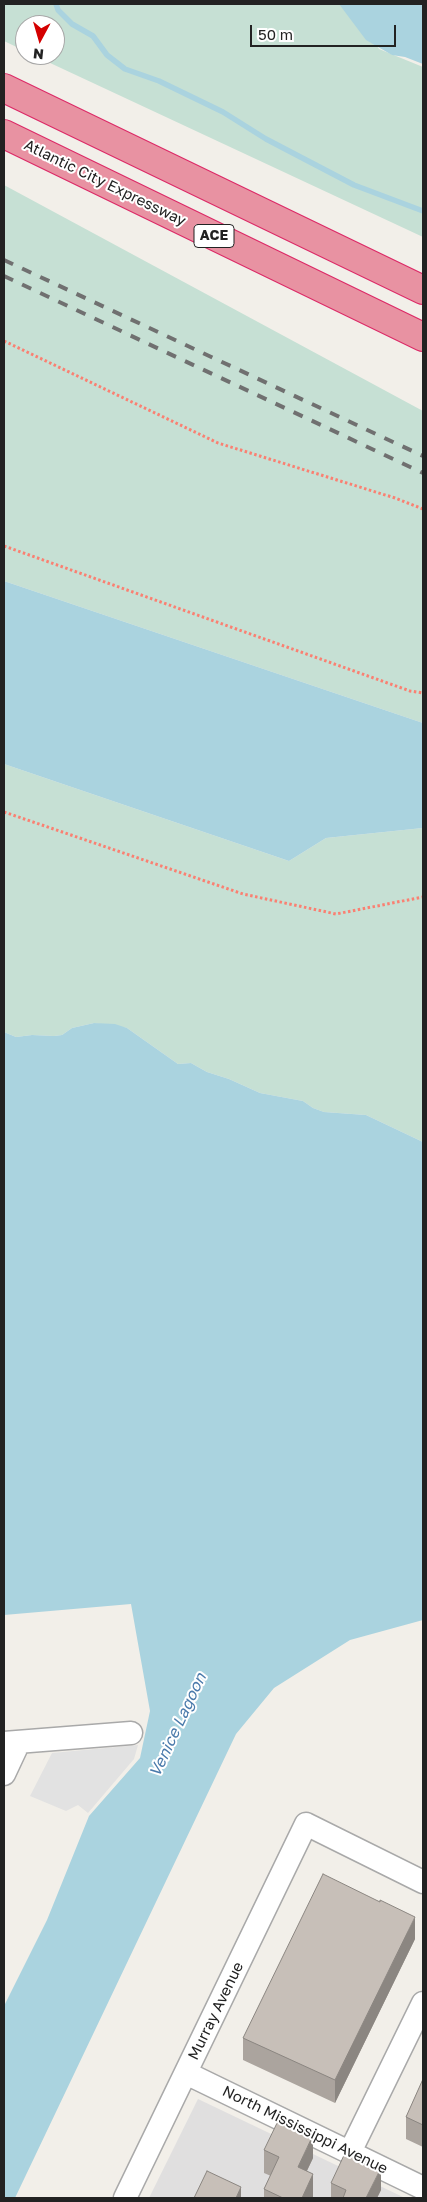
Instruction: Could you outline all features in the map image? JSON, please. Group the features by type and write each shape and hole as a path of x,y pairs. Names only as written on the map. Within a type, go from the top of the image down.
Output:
{"highway":[{"path":"4,88 423,290"},
{"name":"Atlantic City Expressway","path":"4,134 423,337"}],"street":[{"path":"4,1774 11,1743 131,1733"},
{"name":"Murray Avenue","path":"125,2198 306,1824 423,1882"},
{"path":"350,2152 423,2004"},
{"name":"North Mississippi Avenue","path":"186,2073 423,2188"}],"path":[{"path":"4,340 218,443 395,498 423,510"},
{"path":"4,546 392,685 423,694"},
{"path":"4,812 243,894 336,914 423,897"}],"shaded area":[{"path":"138,1745 134,1759 88,1813 78,1805 66,1811 30,1796 52,1753"},
{"path":"198,2099 405,2198 149,2198"}],"green space":[{"path":"4,4 350,4 379,49 423,67 423,237 54,65 65,65 65,15 15,15 15,46 4,41"},
{"path":"4,185 423,411 423,723 4,581"},
{"path":"4,764 289,861 326,838 423,828 423,1142 366,1115 324,1112 313,1108 303,1101 260,1093 229,1079 207,1072 191,1063 178,1064 127,1028 94,1023 72,1028 62,1035 54,1036 32,1035 16,1037 4,1032"}],"water":[{"path":"339,4 423,4 423,64 405,57 392,55 366,40"},
{"path":"4,581 423,723 423,828 326,838 289,861 4,764"},
{"name":"Venice Lagoon","path":"94,1023 115,1024 127,1028 178,1064 191,1063 207,1072 229,1079 260,1093 303,1101 313,1108 324,1112 366,1115 423,1142 423,1620 350,1640 274,1688 236,1734 15,2198 4,2198 4,2006 47,1920 89,1816 140,1758 150,1711 131,1604 4,1615 4,1032 16,1037 32,1035 54,1036 62,1035 72,1028"}],"building":[{"path":"323,1874 415,1917 335,2080 243,2038"},
{"path":"423,2079 423,2125 406,2117"},
{"path":"279,2119 313,2135 298,2167 313,2174 302,2198 283,2198 264,2189 279,2157 264,2150"},
{"path":"346,2151 381,2168 366,2198 343,2198 346,2190 331,2183"},
{"path":"207,2171 241,2187 236,2198 194,2198"}],"waterway":[{"path":"56,4 58,10 72,24 93,36 107,55 125,69 159,81 223,112 266,139 354,185 423,211"}],"railway":[{"path":"4,260 423,456"},
{"path":"4,276 423,473"}]}
